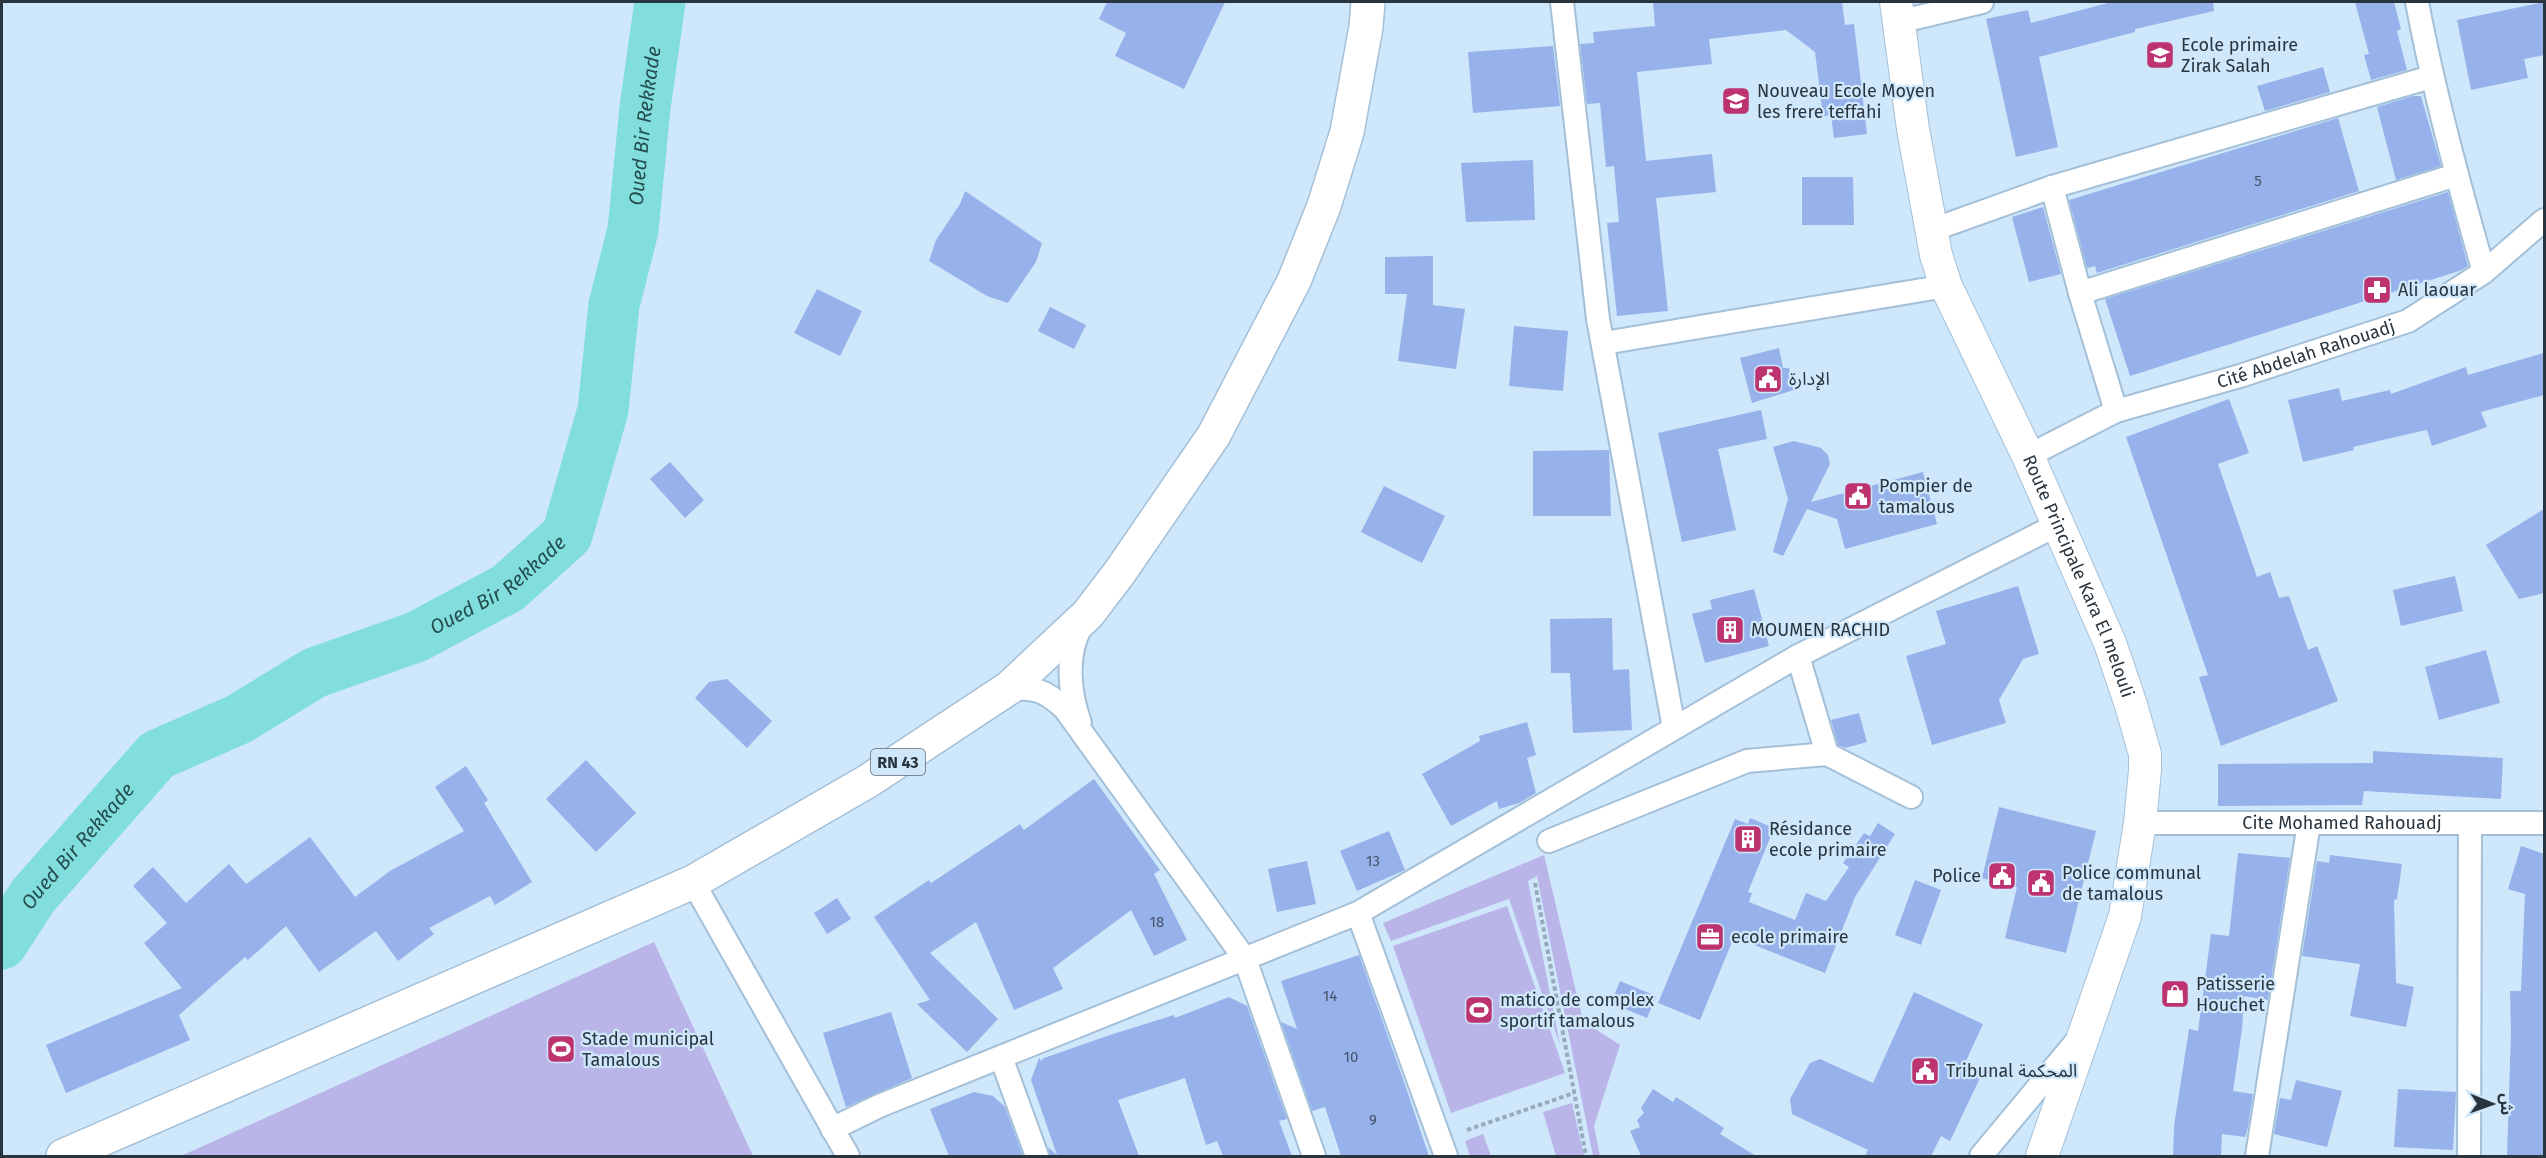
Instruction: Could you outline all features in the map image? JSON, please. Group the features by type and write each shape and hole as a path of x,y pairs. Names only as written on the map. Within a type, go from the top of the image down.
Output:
{"main road":[{"name":"RN 43","path":"63,1156 693,882 868,781 1009,688 1088,614 1120,572 1214,435 1294,281 1324,206 1347,132 1366,27 1368,2"},
{"name":"Route Principale Kara El melouli","path":"1897,12 1936,255 1946,286 2059,524 2110,643 2141,737 2145,770 2140,823 2125,916 2042,1156"}],"street":[{"path":"1562,2 1598,320 1674,728"},
{"path":"1897,12 1982,2"},
{"path":"2417,2 2431,77 2484,272"},
{"path":"1932,230 2052,187 2431,77"},
{"path":"2080,292 2456,175"},
{"path":"2052,187 2080,292 2116,411"},
{"name":"Cité Abdelah Rahouadj","path":"2028,456 2116,411 2240,376 2408,321 2484,272 2544,220"},
{"path":"1604,343 1946,286"},
{"path":"832,1128 879,1106 1358,913 1798,656 2059,524"},
{"path":"1082,730 1072,700 1071,655 1076,634 1088,614"},
{"path":"1798,656 1827,754"},
{"path":"1009,688 1030,689 1050,694 1082,730 1245,958 1314,1156"},
{"path":"1550,841 1747,761 1827,754 1911,797"},
{"name":"Cite Mohamed Rahouadj","path":"2140,823 2544,823"},
{"path":"2257,1156 2309,823"},
{"path":"2469,1156 2470,823"},
{"path":"693,882 848,1156"},
{"path":"1358,913 1446,1156"},
{"path":"1981,1156 2085,1030"},
{"path":"1001,1057 1037,1156"},
{"path":"2020,1109 2045,1095 2053,1096 2056,1100 2056,1115"}],"path":[{"path":"1535,883 1586,1156"},
{"path":"1467,1130 1574,1094"}],"shaded area":[{"path":"1544,855 1583,1021 1620,1045 1594,1126 1600,1156 1593,1156 1537,876 1528,881 1560,1045 1509,899 1391,941 1383,923"},
{"name":"matico de complex sportif tamalous","path":"1507,906 1565,1073 1451,1113 1393,946"},
{"name":"Stade municipal Tamalous","path":"654,942 753,1156 181,1156"},
{"path":"1572,1103 1584,1156 1556,1156 1543,1112"},
{"path":"1483,1134 1491,1156 1470,1156 1465,1141"}],"building":[{"path":"1107,2 1225,2 1184,89 1115,56 1126,33 1099,19"},
{"path":"1653,2 1842,2 1845,25 1854,24 1867,134 1834,138 1831,115 1823,116 1815,52 1786,30 1709,39 1712,64 1637,72 1646,161 1712,154 1716,192 1656,198 1668,311 1617,316 1607,223 1619,222 1614,166 1606,167 1600,103 1587,104 1580,44 1594,43 1593,32 1655,26"},
{"path":"2112,2 2213,2 2214,11 2135,29 2135,32 2039,57 2058,147 2016,157 1986,19 2028,10 2031,23"},
{"path":"2355,2 2394,2 2401,29 2397,31 2407,70 2371,80 2364,55 2369,54"},
{"path":"2544,2 2544,55 2524,59 2528,78 2471,90 2457,20"},
{"path":"1553,46 1560,106 1473,113 1468,52"},
{"path":"2323,67 2330,92 2265,111 2257,86"},
{"path":"2413,96 2421,96 2441,166 2396,180 2377,107"},
{"path":"2338,118 2359,191 2097,273 2095,266 2087,268 2069,200"},
{"path":"1533,160 1535,220 1466,222 1461,163"},
{"path":"1802,177 1853,177 1854,225 1802,225"},
{"path":"965,191 1042,243 1036,262 1008,303 987,296 929,261 936,240 960,204"},
{"path":"2448,192 2468,266 2462,270 2130,376 2105,299"},
{"path":"2043,207 2061,274 2029,282 2012,217"},
{"path":"1433,256 1433,305 1465,309 1456,369 1398,361 1407,294 1385,294 1385,257"},
{"path":"817,289 862,311 840,356 794,333"},
{"path":"1050,307 1086,325 1074,349 1038,331"},
{"path":"1514,326 1568,331 1563,391 1509,386"},
{"name":"الإدارة","path":"1779,348 1783,368 1789,368 1794,390 1752,403 1740,358"},
{"path":"2544,353 2544,395 2481,412 2487,427 2432,446 2427,430 2353,447 2354,450 2303,462 2288,400 2339,388 2342,401 2390,390 2391,394 2466,367 2468,375"},
{"path":"2229,399 2249,453 2218,464 2257,577 2270,572 2279,598 2289,596 2308,650 2317,646 2338,701 2221,746 2199,677 2208,675 2126,437"},
{"path":"1761,410 1767,439 1718,449 1736,530 1682,542 1658,433"},
{"name":"Pompier de tamalous","path":"1794,441 1821,448 1828,455 1830,464 1811,502 1923,472 1937,524 1845,549 1837,519 1807,509 1783,556 1773,552 1788,499 1773,447"},
{"path":"1609,450 1611,516 1533,516 1533,451"},
{"path":"670,462 704,500 685,518 650,479"},
{"path":"1384,486 1445,516 1422,563 1361,532"},
{"path":"2544,509 2544,593 2519,599 2486,545"},
{"path":"2455,576 2463,611 2401,626 2393,590"},
{"path":"2018,586 2039,654 2023,659 1999,700 2006,723 1932,745 1906,656 1946,644 1936,611"},
{"name":"MOUMEN RACHID","path":"1754,589 1769,646 1705,663 1692,614 1712,609 1710,600"},
{"path":"1612,618 1613,670 1629,669 1632,730 1573,733 1570,673 1551,673 1550,619"},
{"path":"2486,650 2500,703 2439,720 2425,667"},
{"path":"727,679 772,721 747,748 695,698 709,682"},
{"path":"1859,713 1867,742 1845,748 1838,745 1831,720"},
{"path":"1527,722 1536,755 1527,758 1536,793 1519,803 1499,809 1497,801 1451,826 1422,774 1480,741 1479,736"},
{"path":"2373,751 2503,758 2501,799 2364,791 2362,805 2218,806 2218,764 2373,763"},
{"path":"586,760 636,813 596,852 546,799"},
{"path":"466,766 488,800 484,803 532,882 495,905 490,896 429,928 434,934 398,961 376,931 319,972 286,926 248,960 245,957 179,1015 190,1040 66,1093 46,1045 182,988 144,943 167,923 133,886 153,867 186,903 229,864 246,884 310,837 355,897 390,871 464,831 435,787"},
{"path":"1094,779 1160,870 1154,874 1187,940 1154,956 1131,910 1053,968 1063,989 1014,1010 976,922 930,953 998,1019 967,1052 917,1004 930,1000 874,917 929,880 931,883 1020,824 1024,830"},
{"name":"Police communal de tamalous","path":"1999,807 2096,831 2066,953 2005,938 2017,887 1982,878"},
{"path":"1750,818 1774,828 1748,892 1752,893 1749,902 1795,920 1806,893 1826,901 1849,867 1843,863 1864,833 1870,836 1878,823 1895,834 1855,897 1825,973 1734,937 1700,1020 1658,1003 1735,819 1748,824"},
{"path":"1389,831 1405,870 1357,891 1340,851"},
{"path":"2521,846 2544,854 2544,1156 2507,1156 2510,991 2521,991 2525,894 2508,889"},
{"path":"2238,853 2290,858 2268,1000 2244,996 2242,1029 2233,1091 2253,1094 2248,1127 2245,1137 2222,1134 2221,1156 2173,1156 2174,1126 2189,1029 2198,1031 2211,934 2229,936"},
{"path":"2330,855 2402,864 2397,899 2394,900 2396,983 2414,987 2406,1027 2350,1016 2360,964 2302,956 2317,861 2329,863"},
{"path":"1307,861 1316,904 1277,912 1268,869"},
{"path":"1915,880 1941,890 1921,945 1895,935"},
{"path":"837,898 851,919 827,934 814,913"},
{"path":"1359,955 1429,1156 1341,1156 1325,1107 1312,1111 1281,1022 1297,1029 1281,981"},
{"path":"1620,981 1656,996 1647,1018 1611,1003"},
{"name":"Tribunal المحكمة","path":"1914,992 1983,1024 1966,1061 1979,1080 1950,1141 1941,1136 1931,1156 1865,1156 1868,1150 1792,1114 1790,1099 1810,1063 1820,1059 1873,1083"},
{"path":"1229,997 1247,1006 1287,1119 1279,1121 1292,1156 1223,1156 1217,1141 1206,1145 1185,1078 1118,1100 1139,1156 1050,1156 1048,1147 1057,1155 1031,1080 1039,1058 1041,1061 1107,1036 1174,1015 1175,1018"},
{"path":"891,1012 912,1078 846,1107 823,1033"},
{"path":"2296,1080 2342,1091 2327,1147 2274,1134 2280,1098 2291,1100"},
{"path":"1653,1089 1673,1102 1676,1097 1724,1128 1720,1134 1756,1156 1641,1156 1630,1131 1640,1127 1637,1120 1644,1113 1641,1108"},
{"path":"2398,1089 2456,1092 2453,1150 2394,1147"},
{"path":"974,1092 993,1096 1005,1107 1023,1156 949,1156 930,1109"}],"waterway":[{"name":"Oued Bir Rekkade","path":"2,944 33,896 157,755 239,719 314,673 416,637 508,588 567,535 603,410 614,305 633,230 645,108 660,2"}],"place":[{"name":"Ecole primaire Zirak Salah","path":"2160,55"},
{"name":"Nouveau Ecole Moyen les frere teffahi","path":"1736,101"},
{"name":"Ali laouar","path":"2377,290"},
{"name":"الإدارة","path":"1768,379"},
{"name":"Pompier de tamalous","path":"1858,496"},
{"name":"MOUMEN RACHID","path":"1730,630"},
{"name":"Résidance ecole primaire","path":"1748,839"},
{"name":"Police","path":"2002,876"},
{"name":"Police communal de tamalous","path":"2041,883"},
{"name":"ecole primaire","path":"1710,937"},
{"name":"Patisserie Houchet","path":"2175,994"},
{"name":"matico de complex sportif tamalous","path":"1479,1010"},
{"name":"Stade municipal Tamalous","path":"561,1049"},
{"name":"Tribunal المحكمة","path":"1925,1071"}]}
